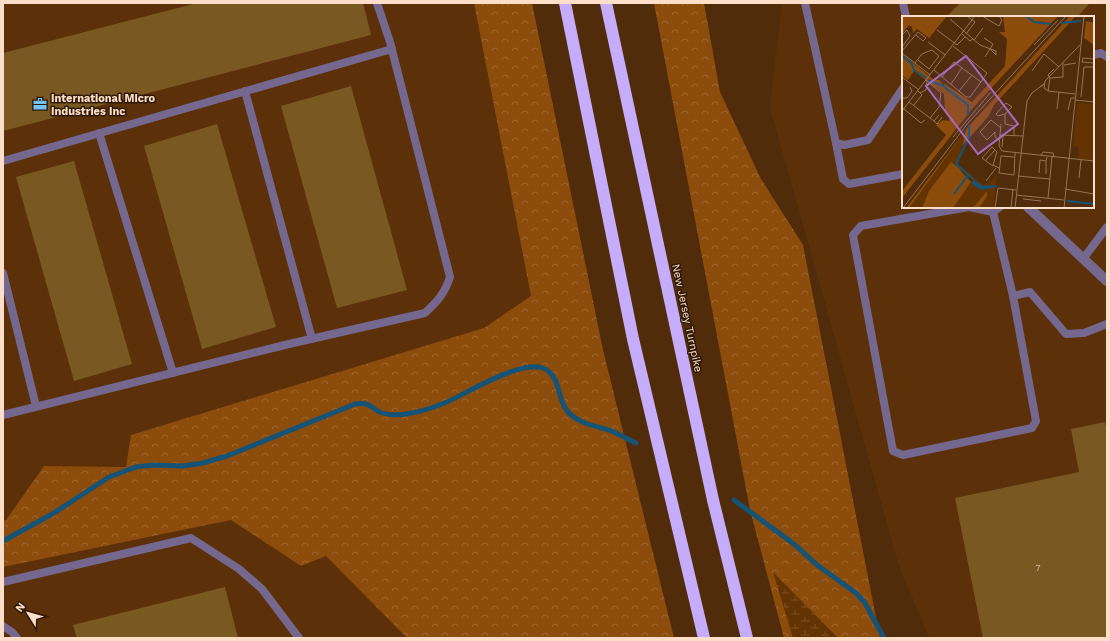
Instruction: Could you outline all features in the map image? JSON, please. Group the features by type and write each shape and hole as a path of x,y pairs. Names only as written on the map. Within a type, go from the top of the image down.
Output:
{"highway":[{"path":"565,3 633,339 704,638"},
{"name":"New Jersey Turnpike","path":"606,3 713,500 747,638"}],"street":[{"path":"1029,208 1107,281"}],"lane":[{"path":"3,415 312,339 425,313 439,300 447,289 450,277 392,49 378,3"},
{"path":"805,3 843,179 849,184 902,174"},
{"path":"903,3 906,16"},
{"path":"3,161 392,49"},
{"path":"1094,55 1101,52 1107,57"},
{"path":"836,143 844,145 868,140 902,89"},
{"path":"245,92 312,339"},
{"path":"100,133 173,373"},
{"path":"964,208 862,226 853,235 894,451 902,455 1032,428 1036,421 1013,296 993,212"},
{"path":"974,208 993,212 999,208"},
{"path":"1083,258 1107,227"},
{"path":"3,273 36,406"},
{"path":"1013,296 1030,292 1066,334 1084,333 1107,324"},
{"path":"3,582 191,538 239,569 262,589 299,638"},
{"path":"3,626 12,632 16,638"}],"shaded area":[{"path":"3,3 474,3 531,296 484,328 126,467 44,466 6,520 3,521"},
{"path":"782,3 1107,3 1107,638 929,638 898,563 770,107"},
{"path":"231,520 301,565 326,556 407,638 3,638 3,567"}],"green space":[{"path":"474,3 532,3 603,350 674,638 407,638 326,556 301,566 231,520 3,567 3,521 6,520 44,466 126,467 131,435 484,328 531,296"},
{"path":"654,3 704,3 720,92 761,179 803,245 880,638 784,638 750,510"},
{"path":"773,572 838,638 793,638"}],"building":[{"path":"197,3 363,3 371,35 3,131 3,53"},
{"path":"960,3 1090,3 1078,16 947,16"},
{"path":"351,86 407,290 337,308 281,106"},
{"path":"217,124 276,327 202,349 144,146"},
{"path":"74,161 132,364 74,381 16,177"},
{"path":"1105,422 1107,431 1107,638 983,638 955,498 1079,472 1071,429"},
{"path":"225,587 238,638 77,638 73,625"}],"waterway":[{"path":"3,541 54,513 109,477 136,467 153,465 183,466 203,463 227,456 355,404 365,404 389,415 406,414 433,408 495,378 533,367 543,368 553,376 564,407 578,420 614,432 636,443"},
{"path":"734,500 794,544 817,565 856,593 865,603 884,638"}],"place":[{"name":"International Micro Industries Inc","path":"40,104"}]}
